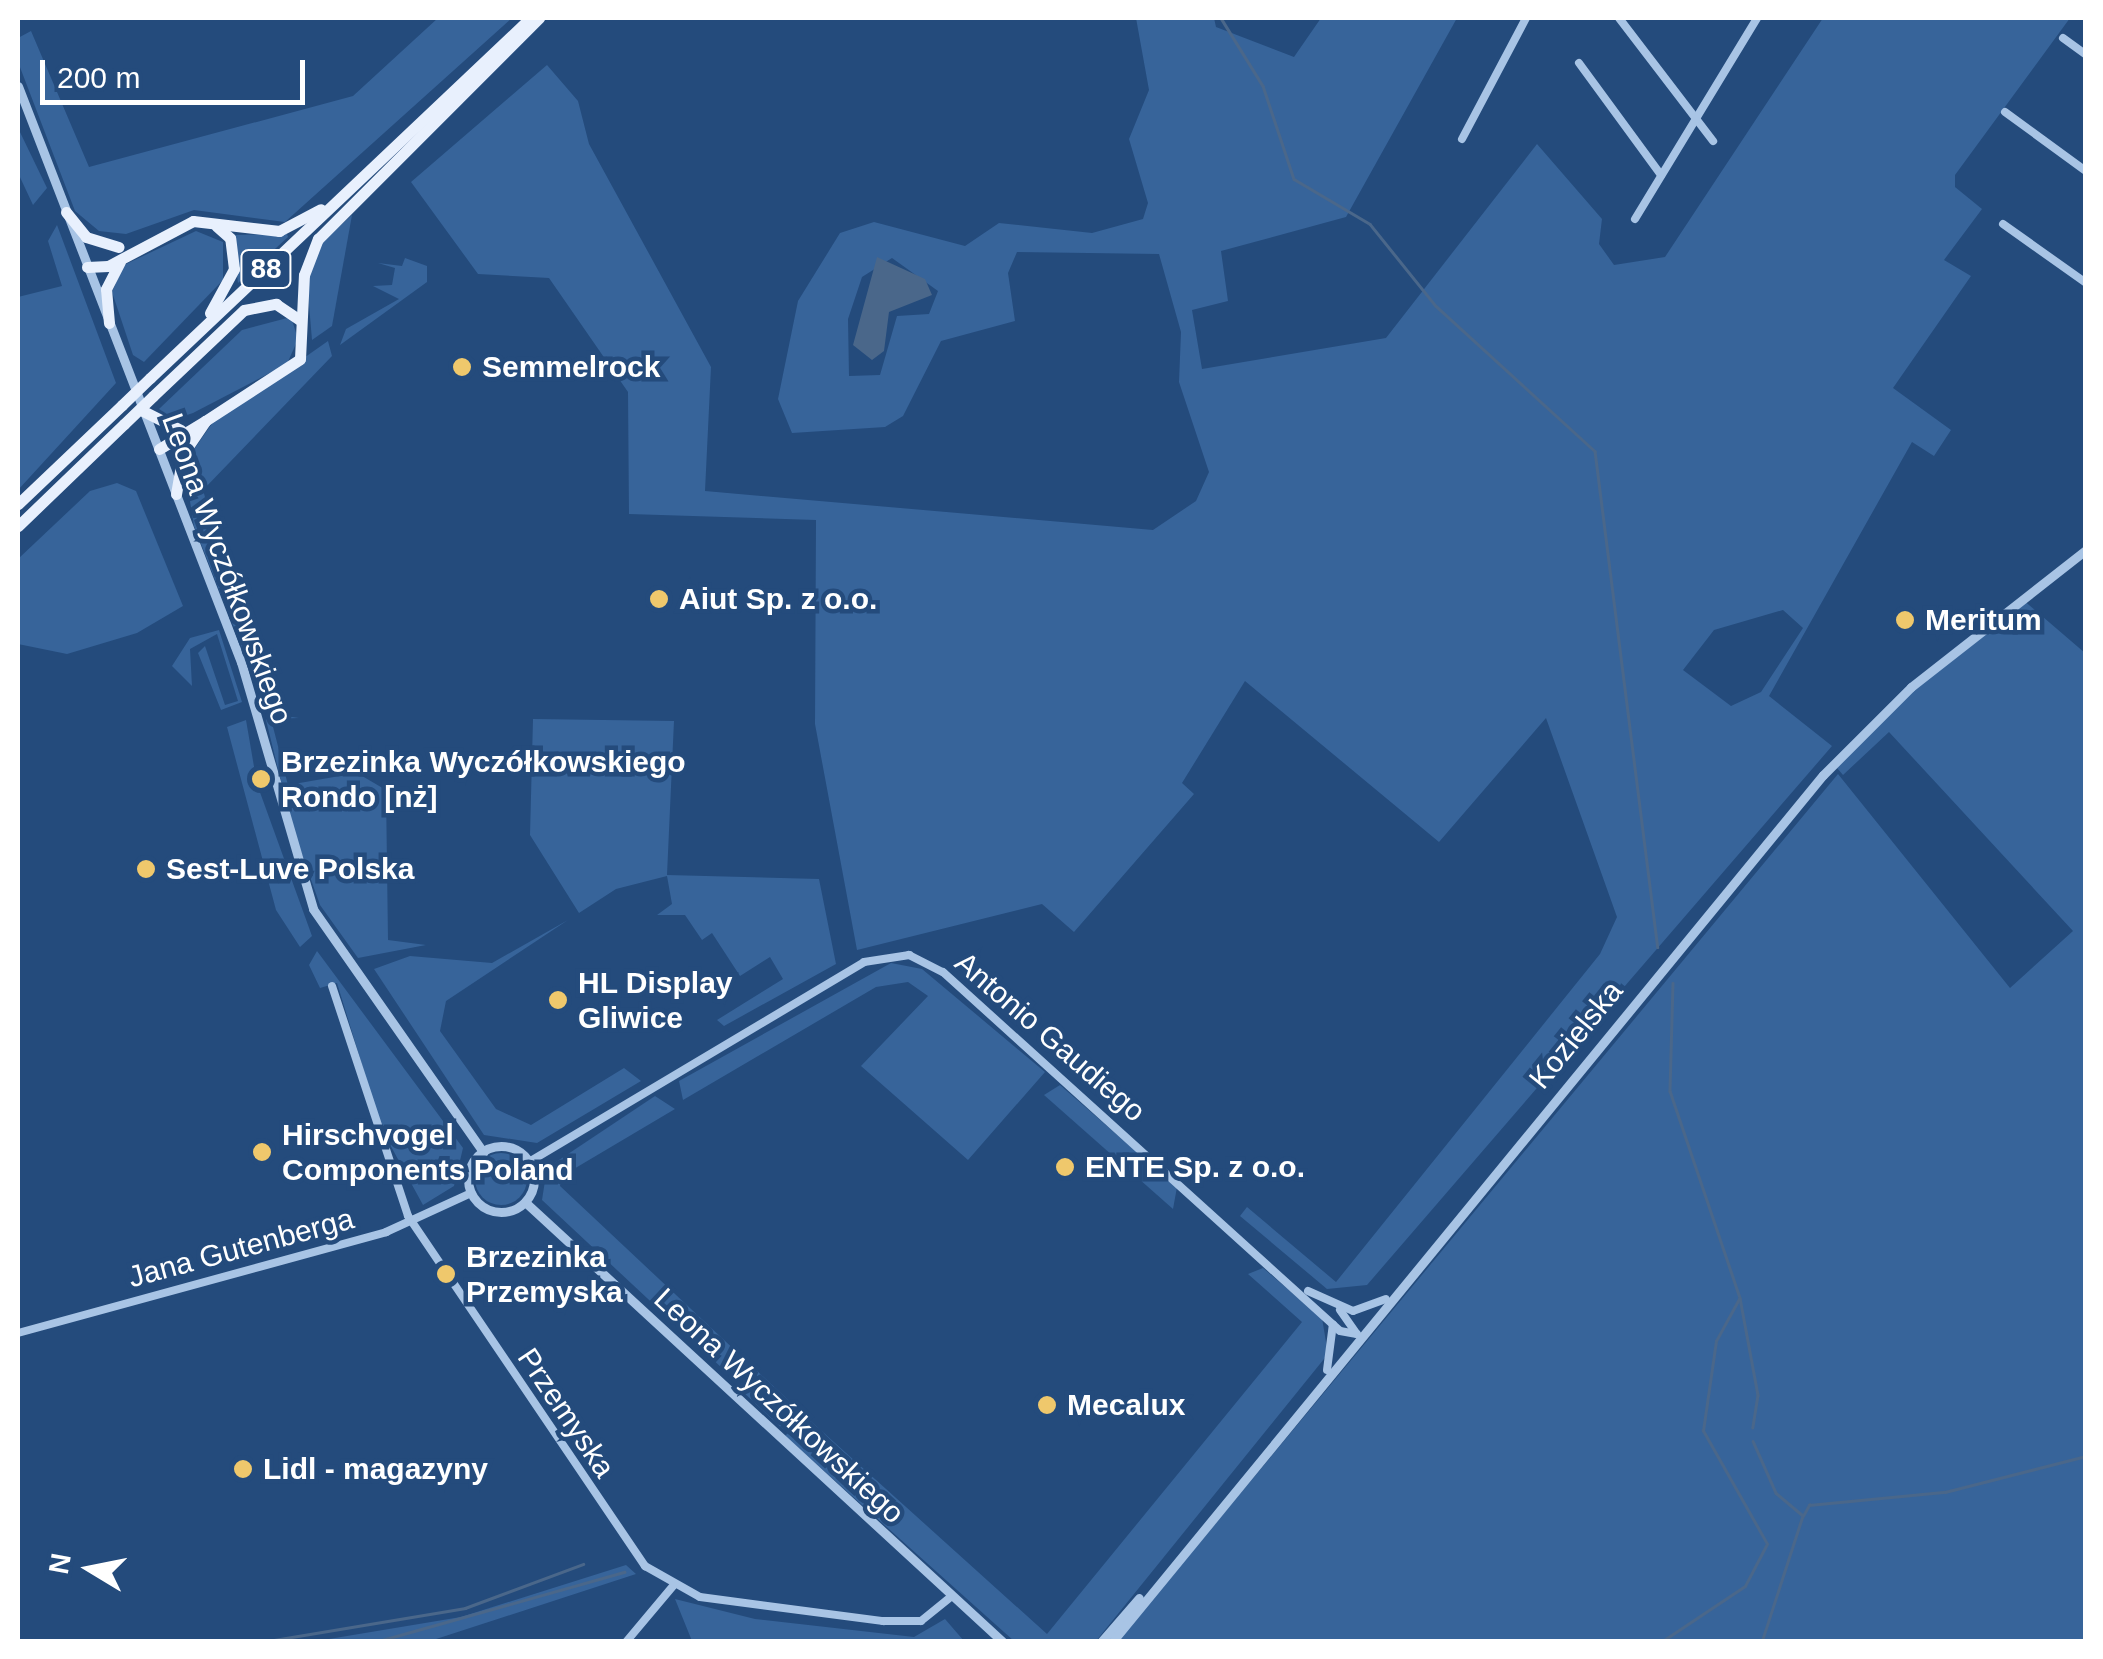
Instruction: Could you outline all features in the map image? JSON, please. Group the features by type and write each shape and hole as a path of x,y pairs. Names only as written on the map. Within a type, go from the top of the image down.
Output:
{"main road":[{"name":"88","path":"18,504 530,18"},
{"path":"159,449 181,430 205,421 294,366 305,342 300,321 318,239 539,18"},
{"path":"87,267 193,222 279,231 349,190"},
{"path":"66,212 86,236 120,253"},
{"path":"182,348 234,269 230,238 214,224"},
{"path":"109,323 106,289 120,253"},
{"path":"18,526 244,310 276,304 300,321"},
{"path":"143,411 181,430"},
{"path":"176,494 188,444 205,421"},
{"path":"159,449 188,444"}],"street":[{"path":"1462,139 1526,18"},
{"path":"1618,18 1690,121 1713,142"},
{"path":"1635,219 1690,121 1758,18"},
{"path":"2063,38 2086,55"},
{"path":"1578,62 1661,175"},
{"name":"Leona Wyczółkowskiego","path":"18,86 248,679 313,909 483,1152"},
{"path":"2005,112 2086,171"},
{"path":"2002,224 2086,283"},
{"name":"Kozielska","path":"1112,1642 1146,1594 1386,1298 1859,736 2086,550"},
{"name":"Antonio Gaudiego","path":"529,1162 864,962 909,955 943,972 1304,1289 1333,1324 1357,1334"},
{"name":"Przemyska","path":"332,986 412,1223 618,1532 674,1586 723,1602 909,1623 949,1598"},
{"path":"505,1147 529,1162 526,1202 495,1211 471,1193 470,1168 483,1152 505,1147"},
{"name":"Jana Gutenberga","path":"18,1333 412,1223 471,1193"},
{"name":"Leona Wyczółkowskiego","path":"526,1202 949,1598 1003,1642"},
{"name":"Antonio Gaudiego","path":"1304,1289 1340,1310 1357,1334"},
{"path":"1340,1310 1386,1298"},
{"path":"1327,1370 1333,1324"},
{"path":"626,1642 674,1586"},
{"name":"Kozielska","path":"1101,1642 1146,1594"}],"shaded area":[{"path":"438,18 512,18 285,222 194,210 126,234 99,231 75,211 18,62 18,38 31,31 89,167 353,96"},
{"path":"1136,18 1214,18 1216,27 1294,57 1321,18 1457,18 1346,217 1221,251 1228,301 1192,310 1202,369 1386,338 1537,144 1602,219 1599,244 1614,265 1665,257 1823,18 2070,18 1955,175 1955,187 1982,209 1944,260 1971,276 1893,388 1951,430 1934,456 1912,442 1769,696 1832,746 1367,1285 1327,1289 1240,1216 1247,1207 1336,1282 1600,954 1617,917 1546,718 1439,842 1245,681 1182,783 1194,794 1074,932 1042,904 857,950 815,724 816,520 629,514 628,392 549,278 478,274 411,182 547,65 578,101 589,144 711,367 705,491 1153,530 1196,501 1209,472 1179,382 1181,332 1159,254 1017,252 1008,273 1015,321 941,341 903,416 885,427 792,433 778,399 798,301 840,233 874,222 965,246 999,223 1092,233 1143,219 1148,203 1129,139 1149,90","holes":["892,258 938,291 929,314 897,316 880,375 849,376 848,319 862,277","1783,610 1803,628 1761,692 1731,706 1683,670 1714,630"]},
{"path":"18,128 47,188 33,205 18,173"},
{"path":"352,215 332,326 312,340 307,281 321,243"},
{"path":"57,225 116,383 18,490 18,297 62,286 48,241"},
{"path":"196,231 223,242 223,280 144,362 133,355 112,292 124,265"},
{"path":"287,234 288,237 238,283 232,235"},
{"path":"877,257 925,279 932,295 889,312 884,351 872,360 853,345"},
{"path":"405,258 427,266 427,282 340,345 346,329 399,299 373,286 392,285 395,268 378,263 402,266"},
{"path":"291,317 298,339 287,364 193,413 175,419 159,409 242,330"},
{"path":"328,341 332,356 203,490 263,701 194,526 184,464 213,422"},
{"path":"117,483 136,491 183,606 137,633 67,654 18,644 18,559 90,491"},
{"path":"2022,599 2085,653 2085,1641 1117,1642 1838,774 2010,988 2073,931 1889,732 1843,775 1837,768 1877,718"},
{"path":"219,630 242,702 221,710 198,653 205,646 225,705 238,701 217,634 190,649 192,686 172,666 190,638"},
{"path":"270,714 299,718 271,719 288,785 357,773 386,790 388,940 426,945 358,958 320,905 292,826 266,720"},
{"path":"533,719 674,721 667,875 819,879 836,964 724,1026 717,1020 783,979 770,957 740,976 712,933 702,940 685,915 657,915 672,904 667,876 616,889 579,913 530,835"},
{"path":"246,720 257,784 312,936 300,947 276,910 227,727"},
{"path":"568,920 446,1001 440,1031 496,1109 531,1125 624,1068 641,1081 537,1143 484,1135 374,969 410,956 492,963"},
{"path":"317,951 463,1148 454,1186 423,1205 382,1130 337,983 320,988 309,965"},
{"path":"891,963 922,969 1045,1072 968,1160 861,1066 928,996 908,982 876,987 683,1100 679,1081"},
{"path":"1060,1085 1177,1187 1173,1209 1044,1095"},
{"path":"655,1096 675,1109 562,1176 560,1186 740,1355 723,1369 542,1200 547,1168"},
{"path":"501,1153 519,1161 527,1179 519,1197 501,1205 483,1197 475,1179 483,1161"},
{"path":"1263,1268 1322,1318 1328,1354 1096,1641 1014,1641 785,1436 805,1416 1047,1634 1302,1322 1248,1274"},
{"path":"755,1369 800,1411 783,1430 738,1387"},
{"path":"626,1565 636,1574 430,1641 317,1641 461,1617"},
{"path":"675,1599 755,1619 914,1637 945,1619 964,1641 692,1641"}],"waterway":[{"path":"1221,18 1263,86 1294,179 1370,224 1436,306 1595,451 1658,947"},
{"path":"1673,983 1670,1091 1740,1298 1758,1395 1753,1428"},
{"path":"1661,1642 1745,1586 1767,1544 1703,1431 1716,1341 1739,1299"},
{"path":"1753,1441 1776,1493 1803,1516 1762,1642"},
{"path":"1803,1516 1809,1505 1945,1492 2086,1456"},
{"path":"262,1642 465,1608 583,1564"},
{"path":"375,1642 624,1572"}],"place":[{"name":"Semmelrock","path":"462,367"},
{"name":"Aiut Sp. z o.o.","path":"659,599"},
{"name":"Meritum","path":"1905,620"},
{"name":"Brzezinka Wyczółkowskiego Rondo [nż]","path":"261,779"},
{"name":"Sest-Luve Polska","path":"146,869"},
{"name":"HL Display Gliwice","path":"558,1000"},
{"name":"Hirschvogel Components Poland","path":"262,1152"},
{"name":"ENTE Sp. z o.o.","path":"1065,1167"},
{"name":"Brzezinka Przemyska","path":"446,1274"},
{"name":"Mecalux","path":"1047,1405"},
{"name":"Lidl - magazyny","path":"243,1469"}]}
